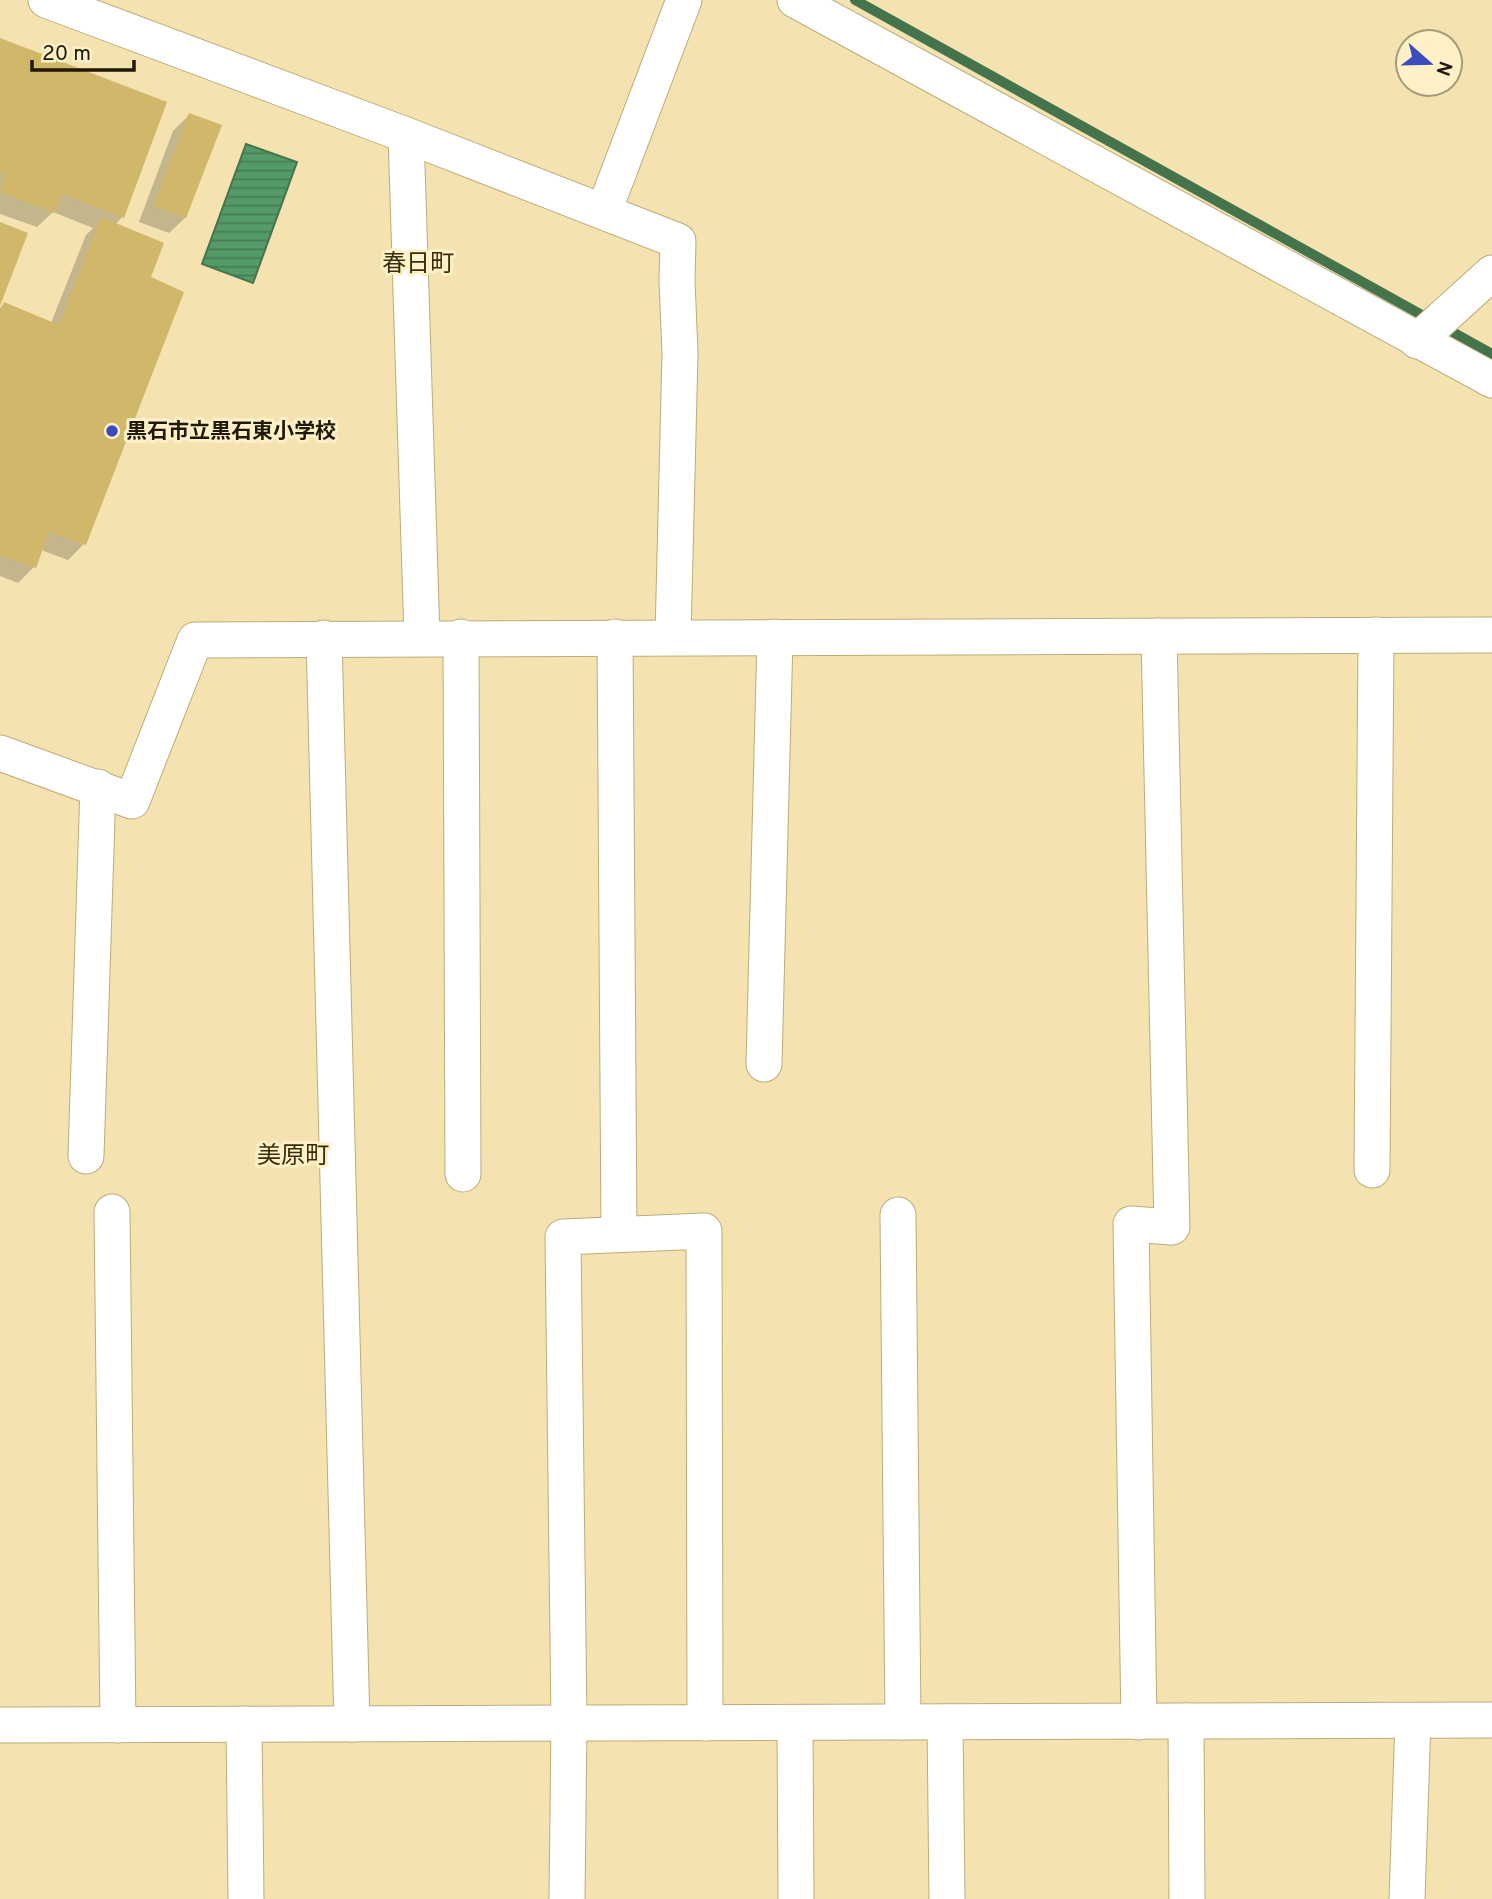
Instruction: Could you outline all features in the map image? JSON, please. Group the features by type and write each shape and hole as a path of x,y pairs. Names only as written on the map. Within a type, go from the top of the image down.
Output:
{"street":[{"path":"46,0 406,135 678,242 680,353 673,637"},
{"path":"604,211 684,0"},
{"path":"795,0 1492,380"},
{"path":"406,135 422,637"},
{"path":"1417,341 1492,273"},
{"path":"1372,1170 1376,635"},
{"path":"0,753 132,801 195,639 1492,635"},
{"path":"1139,1721 1131,1224 1172,1227 1159,636"},
{"path":"461,637 463,1174"},
{"path":"615,637 619,1234"},
{"path":"764,1064 775,637"},
{"path":"324,638 352,1724"},
{"path":"86,1156 97,787"},
{"path":"112,1212 118,1725"},
{"path":"898,1215 903,1722"},
{"path":"567,1899 569,1723 563,1237 704,1231 705,1723"},
{"path":"1407,1899 1413,1720"},
{"path":"0,1726 1492,1720"},
{"path":"1186,1721 1187,1899"},
{"path":"945,1722 947,1899"},
{"path":"795,1723 796,1899"},
{"path":"244,1724 246,1899"}],"shaded area":[{"path":"246,144 297,162 253,283 202,264"}],"building":[{"path":"0,38 167,102 124,218 63,194 54,213 0,192 5,174 0,173"},
{"path":"189,113 222,125 186,218 153,206"},
{"path":"101,217 164,243 151,277 184,292 86,545 49,532 36,568 0,555 0,311 4,302 59,325"},
{"path":"0,222 28,233 0,306"}],"waterway":[{"path":"855,0 1492,354"}],"place":[{"name":"黒石市立黒石東小学校","path":"112,431"}],"district":[{"name":"春日町","path":"418,263"},
{"name":"美原町","path":"293,1155"}]}
